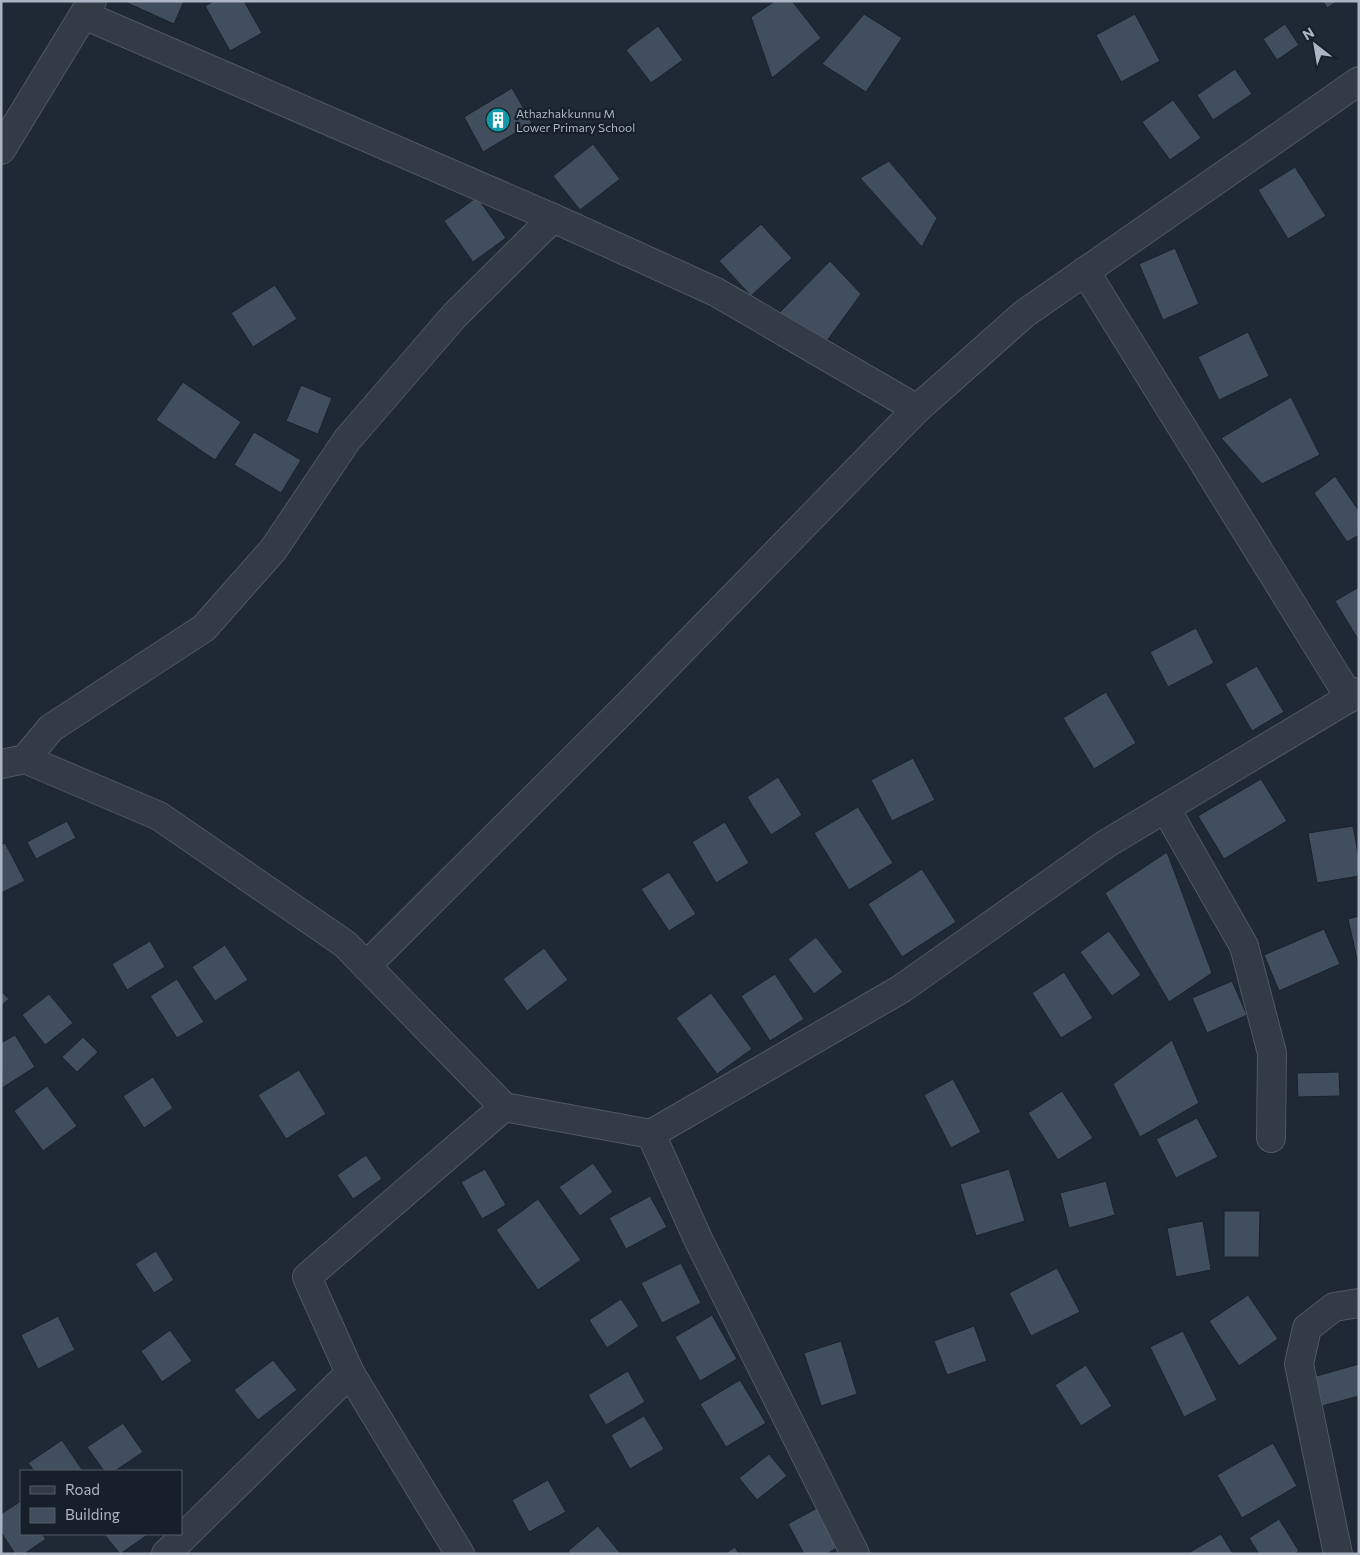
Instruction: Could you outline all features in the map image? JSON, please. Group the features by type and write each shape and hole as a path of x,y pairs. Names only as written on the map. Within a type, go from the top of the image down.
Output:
{"street":[{"path":"1,150 88,8 716,292 917,409"},
{"path":"366,966 634,699 917,409 1024,314 1359,80"},
{"path":"553,218 455,315 347,440 273,550 204,628 51,728 13,761 159,816 345,944 504,1107 651,1134 901,989 1106,844 1354,695 1085,271"},
{"path":"1166,809 1244,946 1272,1053 1271,1138"},
{"path":"460,1554 350,1373 307,1277 504,1107"},
{"path":"651,1134 698,1239 856,1554"},
{"path":"1338,1554 1299,1364 1306,1328 1334,1308 1359,1303"},
{"path":"166,1554 350,1373"}],"building":[{"path":"123,1 184,1 174,24"},
{"path":"214,1 244,1 262,33 230,51 205,6"},
{"path":"775,1 792,1 821,38 772,78 751,17"},
{"path":"1323,1 1338,1 1327,8"},
{"path":"864,14 902,38 866,92 822,64"},
{"path":"1135,14 1160,61 1121,82 1096,35"},
{"path":"1285,24 1299,45 1277,60 1263,39"},
{"path":"658,26 683,60 651,83 626,50"},
{"path":"1235,69 1252,94 1213,120 1197,95"},
{"name":"Athazhakkunnu M Lower Primary School","path":"512,88 532,123 483,152 464,117"},
{"path":"1173,100 1201,138 1170,160 1142,122"},
{"path":"593,144 620,179 580,210 553,176"},
{"path":"889,161 937,218 922,247 860,178"},
{"path":"1295,167 1326,216 1288,239 1258,190"},
{"path":"477,197 506,238 473,262 444,221"},
{"path":"761,224 792,258 751,296 719,261"},
{"path":"1175,248 1199,304 1163,320 1139,264"},
{"path":"830,261 861,294 821,349 779,313"},
{"path":"275,285 297,319 253,347 231,313"},
{"path":"1248,332 1269,376 1219,400 1198,357"},
{"path":"183,382 241,422 215,460 156,420"},
{"path":"301,385 332,398 318,434 286,421"},
{"path":"1291,397 1320,455 1262,484 1221,438"},
{"path":"254,432 301,460 281,493 234,465"},
{"path":"1335,476 1359,511 1359,535 1347,542 1314,493"},
{"path":"1359,587 1359,641 1335,601"},
{"path":"1196,628 1214,663 1168,687 1150,652"},
{"path":"1257,666 1284,712 1252,731 1225,684"},
{"path":"1106,692 1136,743 1094,769 1063,718"},
{"path":"913,758 935,800 892,821 871,780"},
{"path":"778,777 802,815 771,835 747,797"},
{"path":"1261,779 1287,821 1224,859 1198,816"},
{"path":"858,807 893,863 849,890 814,833"},
{"path":"67,821 76,838 36,859 27,842"},
{"path":"725,822 749,863 716,883 692,842"},
{"path":"1353,826 1359,859 1359,876 1317,883 1308,833"},
{"path":"5,843 25,881 1,893 1,845"},
{"path":"1167,852 1212,973 1169,1002 1105,893"},
{"path":"922,869 956,922 902,957 868,904"},
{"path":"669,872 696,914 669,931 641,889"},
{"path":"1359,916 1359,968 1348,919"},
{"path":"1324,929 1340,964 1279,991 1264,955"},
{"path":"1109,931 1141,975 1112,996 1080,952"},
{"path":"816,937 843,972 814,994 788,959"},
{"path":"150,941 165,967 127,990 112,964"},
{"path":"225,945 248,980 215,1001 192,967"},
{"path":"544,948 568,980 527,1011 503,979"},
{"path":"1064,972 1093,1018 1061,1038 1032,993"},
{"path":"775,974 804,1019 770,1041 741,996"},
{"path":"177,979 204,1022 177,1038 150,996"},
{"path":"1232,981 1247,1015 1207,1033 1192,998"},
{"path":"1,991 9,999 1,1006"},
{"path":"711,993 752,1049 717,1074 676,1018"},
{"path":"49,994 73,1023 45,1045 22,1015"},
{"path":"15,1035 35,1067 2,1088 1,1043"},
{"path":"83,1037 98,1052 77,1072 62,1057"},
{"path":"1172,1040 1199,1103 1140,1137 1113,1084"},
{"path":"299,1070 326,1114 286,1139 258,1095"},
{"path":"1339,1072 1340,1096 1298,1097 1297,1073"},
{"path":"153,1077 173,1108 144,1128 123,1096"},
{"path":"953,1079 981,1132 951,1148 924,1095"},
{"path":"47,1086 77,1126 43,1151 14,1111"},
{"path":"1062,1091 1093,1138 1058,1160 1028,1113"},
{"path":"1197,1118 1218,1157 1176,1178 1156,1139"},
{"path":"366,1155 382,1179 353,1199 337,1175"},
{"path":"593,1163 613,1192 580,1216 559,1187"},
{"path":"485,1169 506,1205 482,1219 461,1182"},
{"path":"1009,1169 1025,1221 976,1236 960,1184"},
{"path":"1106,1181 1115,1215 1069,1228 1060,1193"},
{"path":"650,1196 667,1227 626,1249 609,1218"},
{"path":"538,1199 581,1260 538,1290 496,1230"},
{"path":"1224,1211 1260,1211 1259,1257 1224,1257"},
{"path":"1203,1221 1211,1270 1176,1277 1167,1228"},
{"path":"156,1251 174,1280 154,1293 135,1264"},
{"path":"681,1263 701,1303 662,1323 641,1283"},
{"path":"1057,1268 1080,1312 1031,1336 1009,1293"},
{"path":"1248,1295 1278,1339 1239,1366 1209,1321"},
{"path":"621,1299 639,1326 607,1348 589,1320"},
{"path":"712,1315 737,1359 700,1381 675,1337"},
{"path":"58,1316 75,1350 38,1369 21,1335"},
{"path":"974,1326 987,1361 947,1375 934,1341"},
{"path":"170,1330 192,1361 162,1382 141,1351"},
{"path":"1183,1331 1217,1400 1184,1417 1150,1347"},
{"path":"841,1341 857,1394 821,1406 804,1353"},
{"path":"273,1360 297,1390 258,1420 234,1390"},
{"path":"1359,1364 1359,1396 1322,1406 1313,1377"},
{"path":"1086,1365 1112,1406 1081,1426 1055,1385"},
{"path":"628,1371 645,1402 606,1425 588,1395"},
{"path":"740,1380 766,1423 726,1447 700,1404"},
{"path":"644,1416 664,1449 630,1469 611,1435"},
{"path":"123,1423 143,1452 116,1470 103,1470 87,1447"},
{"path":"62,1440 82,1470 33,1470 28,1463"},
{"path":"1273,1443 1297,1486 1242,1518 1217,1475"},
{"path":"769,1454 787,1476 757,1500 739,1478"},
{"path":"548,1480 566,1512 529,1532 512,1500"},
{"path":"20,1502 20,1535 43,1535 46,1539 24,1554 15,1554 1,1532 1,1514"},
{"path":"817,1508 838,1547 827,1554 804,1554 788,1524"},
{"path":"1279,1519 1299,1551 1295,1554 1259,1554 1249,1538"},
{"path":"598,1526 621,1554 570,1554 568,1551"},
{"path":"1221,1534 1233,1554 1191,1554 1190,1552"},
{"path":"105,1535 148,1535 120,1554"},
{"path":"735,1547 739,1554 724,1554"}],"place":[{"name":"Athazhakkunnu M Lower Primary School","path":"498,120"}]}
